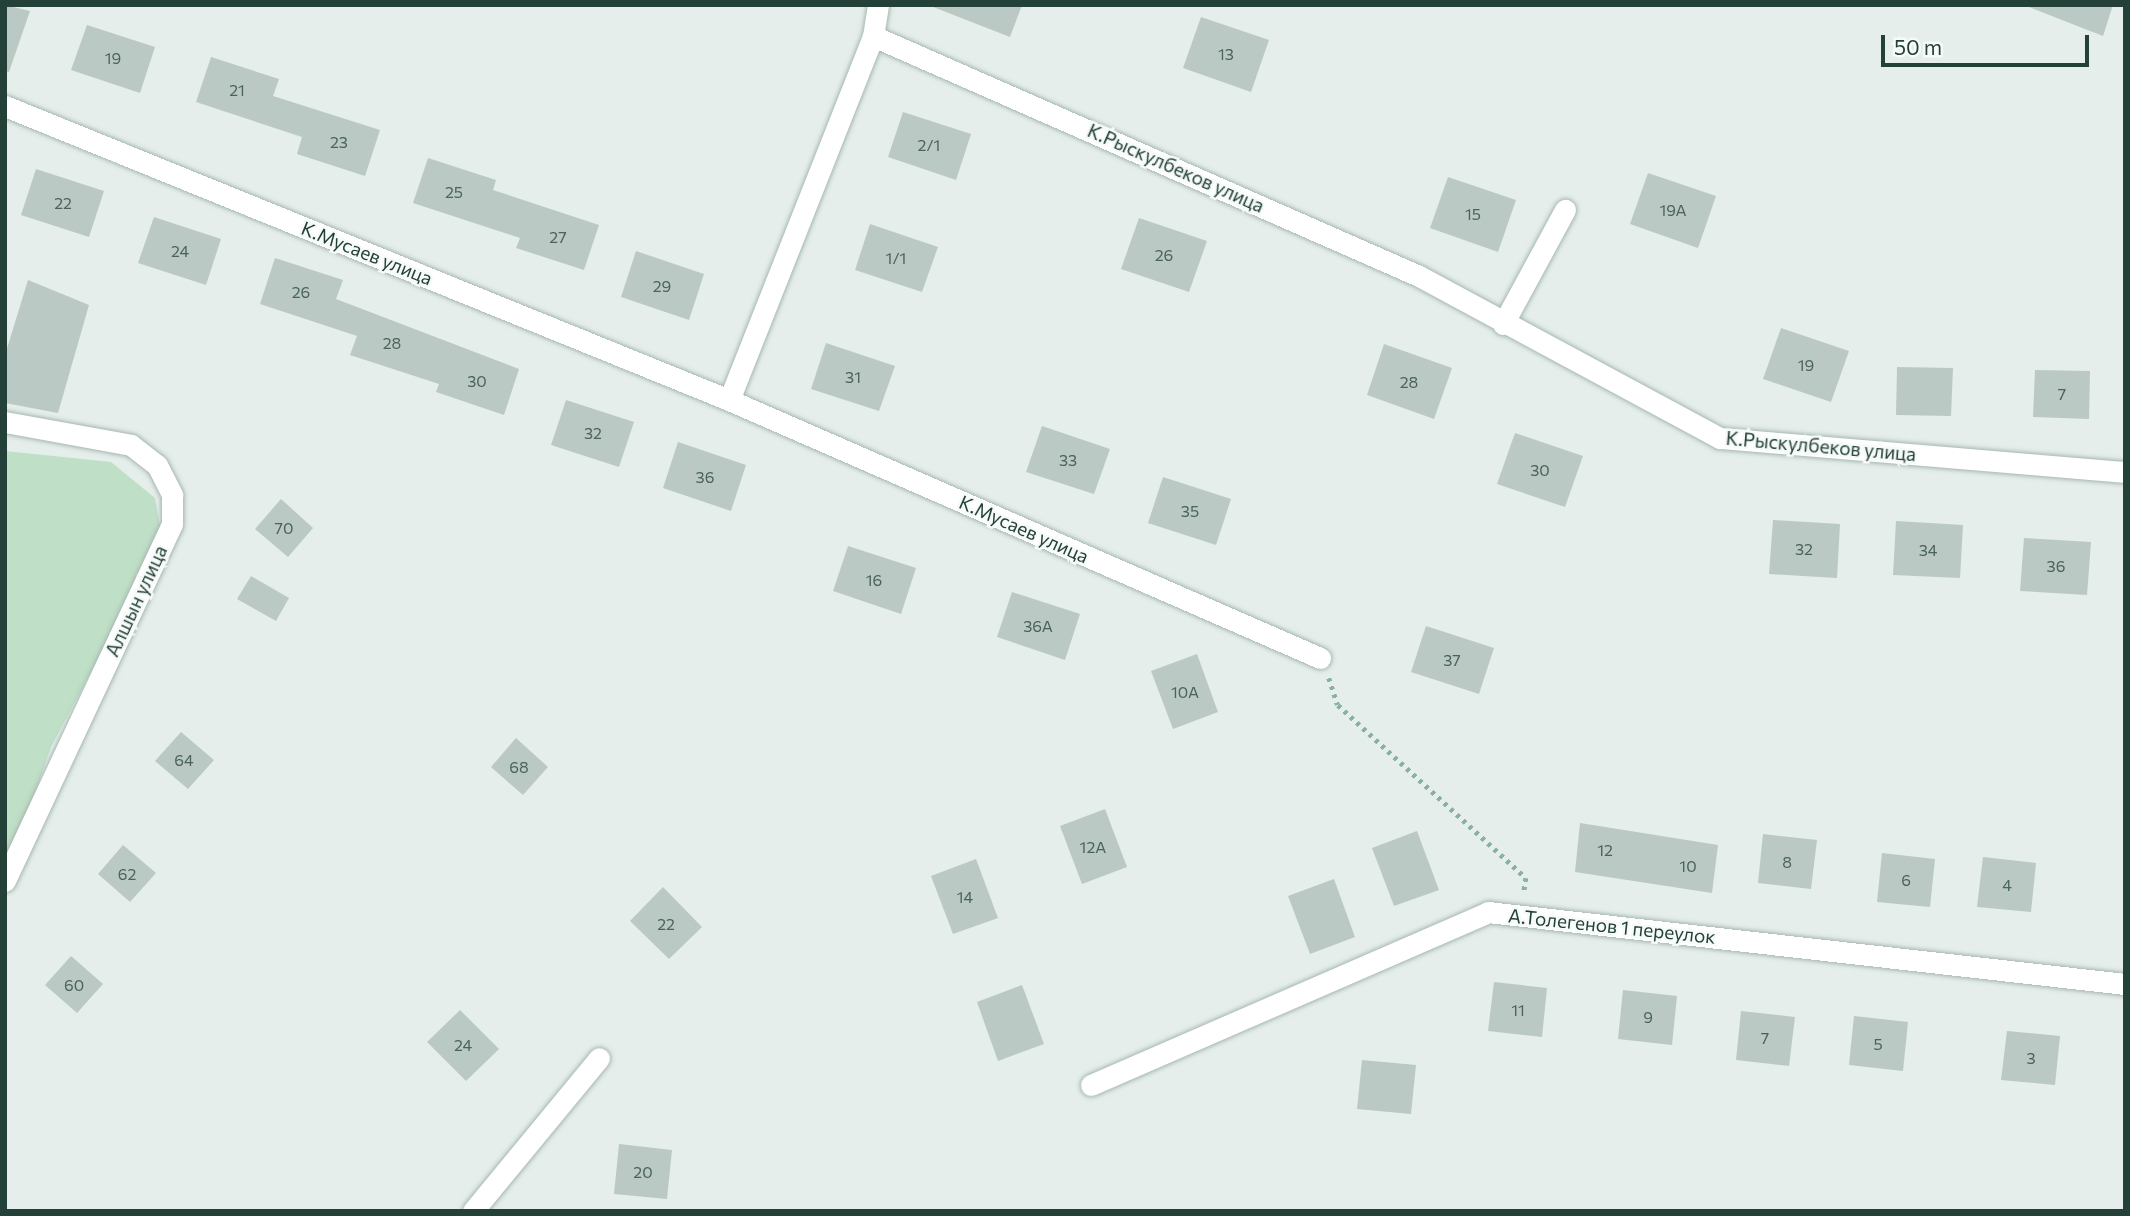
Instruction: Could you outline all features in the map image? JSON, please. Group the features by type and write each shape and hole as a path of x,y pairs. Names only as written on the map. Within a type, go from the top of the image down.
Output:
{"street":[{"path":"729,400 873,36 878,5"},
{"name":"К.Рыскулбеков улица","path":"873,36 1419,276 1503,324 1720,438 2125,471"},
{"name":"К.Мусаев улица","path":"5,106 729,400 1320,657"},
{"path":"1503,324 1565,210"},
{"name":"Алшын улица","path":"5,422 131,445 157,465 172,495 172,524 5,881"},
{"name":"А.Толегенов 1 переулок","path":"1091,1085 1488,912 2125,984"},
{"path":"473,1211 599,1058"}],"path":[{"path":"1320,657 1338,705 1526,878 1521,916"}],"green space":[{"path":"5,451 111,462 155,498 160,526 152,557 51,747 5,880"}],"building":[{"path":"5,5 30,11 9,72 5,71"},
{"path":"928,5 1022,5 1010,37"},
{"path":"2024,5 2113,5 2103,36"},
{"path":"1201,17 1269,40 1251,92 1183,68"},
{"path":"87,25 155,47 140,93 71,70"},
{"path":"211,57 279,79 273,96 380,130 365,176 297,154 302,137 196,102"},
{"path":"903,112 971,134 956,180 888,157"},
{"path":"428,158 496,180 493,190 599,225 584,270 516,248 520,238 413,203"},
{"path":"36,169 104,191 89,237 21,215"},
{"path":"1648,173 1716,196 1698,248 1630,224"},
{"path":"1448,177 1516,200 1498,252 1430,228"},
{"path":"154,217 221,239 206,285 138,263"},
{"path":"1139,218 1207,241 1189,292 1121,269"},
{"path":"870,224 938,247 922,292 855,270"},
{"path":"636,251 704,274 689,320 621,297"},
{"path":"275,258 343,280 336,299 519,369 504,415 436,392 439,384 350,355 357,336 260,304"},
{"path":"28,280 89,305 58,413 5,403 5,355"},
{"path":"1781,328 1849,351 1831,402 1763,379"},
{"path":"826,343 895,366 879,411 811,389"},
{"path":"1384,344 1452,368 1434,419 1367,395"},
{"path":"1897,367 1953,368 1951,416 1896,415"},
{"path":"2035,370 2090,371 2089,419 2033,417"},
{"path":"566,400 634,422 619,467 551,445"},
{"path":"1042,426 1110,449 1094,494 1026,472"},
{"path":"1515,433 1583,456 1565,507 1497,484"},
{"path":"678,442 746,465 731,511 663,488"},
{"path":"1163,477 1231,499 1216,545 1148,523"},
{"path":"281,499 313,528 288,557 255,529"},
{"path":"1773,520 1840,524 1837,578 1769,574"},
{"path":"1896,521 1963,525 1960,578 1893,575"},
{"path":"2024,538 2091,542 2087,595 2020,591"},
{"path":"848,546 916,568 901,614 833,591"},
{"path":"251,576 289,598 276,621 237,599"},
{"path":"1012,592 1080,614 1065,660 997,637"},
{"path":"1426,626 1494,648 1479,694 1411,672"},
{"path":"1197,654 1218,712 1173,729 1151,671"},
{"path":"181,732 214,760 188,789 155,761"},
{"path":"516,738 548,767 523,795 491,767"},
{"path":"1105,809 1127,867 1082,884 1060,826"},
{"path":"1580,823 1718,845 1712,893 1575,872"},
{"path":"1417,831 1439,890 1394,906 1372,848"},
{"path":"1763,834 1817,840 1811,889 1758,883"},
{"path":"123,845 156,873 130,902 98,874"},
{"path":"1882,853 1935,859 1930,907 1877,902"},
{"path":"1983,857 2036,863 2031,912 1977,907"},
{"path":"976,859 998,918 953,934 931,876"},
{"path":"1334,879 1355,937 1310,954 1288,896"},
{"path":"663,887 702,927 669,959 630,921"},
{"path":"71,956 103,984 77,1013 45,985"},
{"path":"1494,982 1547,988 1542,1037 1488,1031"},
{"path":"1022,985 1044,1044 998,1061 977,1002"},
{"path":"1623,990 1677,996 1672,1045 1618,1039"},
{"path":"460,1010 499,1049 466,1081 427,1042"},
{"path":"1741,1011 1795,1017 1789,1066 1736,1060"},
{"path":"1854,1016 1908,1022 1903,1071 1849,1065"},
{"path":"2007,1031 2060,1036 2055,1085 2001,1080"},
{"path":"1362,1060 1416,1065 1411,1114 1357,1109"},
{"path":"619,1144 672,1150 667,1199 614,1194"}]}
